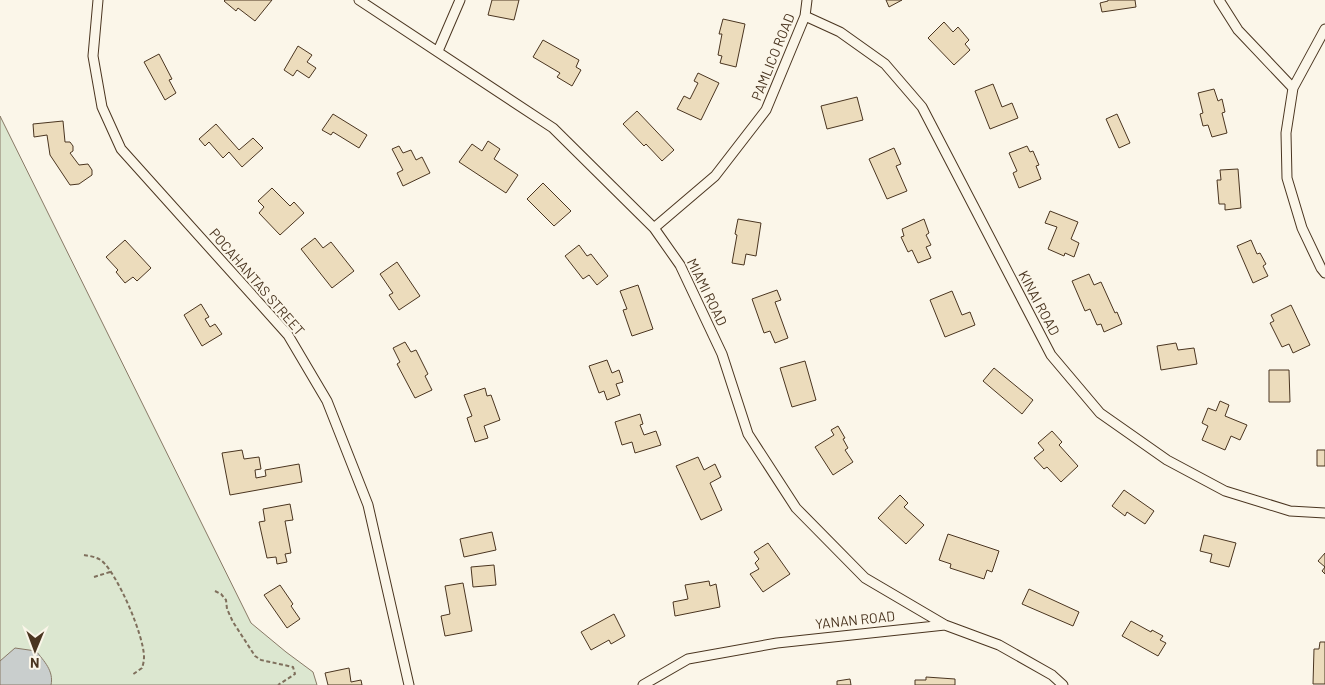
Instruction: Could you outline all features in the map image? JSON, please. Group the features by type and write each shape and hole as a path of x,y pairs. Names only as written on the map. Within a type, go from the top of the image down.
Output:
{"street":[{"name":"POCAHANTAS STREET","path":"98,0 93,56 102,107 121,149 288,335 327,400 368,505 409,685"},
{"name":"MIAMI ROAD","path":"359,0 553,128 654,228 680,265 722,354 748,434 796,508 865,578 944,625"},
{"path":"438,51 460,0"},
{"name":"PAMLICO ROAD","path":"654,228 715,176 766,110 805,16 807,0"},
{"path":"1220,0 1238,30 1292,88"},
{"name":"KINAI ROAD","path":"805,16 840,32 885,64 922,107 1051,355 1100,413 1168,460 1225,491 1290,511 1325,513"},
{"path":"1325,29 1292,88 1286,133 1287,178 1302,228 1320,268 1325,272"},
{"name":"YANAN ROAD","path":"643,685 688,659 777,642 944,625 999,645 1052,675 1063,685"}],"path":[{"path":"84,555 102,561 129,607 141,638 144,658 142,668 132,675"},
{"path":"94,577 110,572"},
{"path":"215,591 226,600 227,609 233,622 255,656 261,660 293,667 295,674 278,685"}],"green space":[{"path":"0,116 251,623 313,672 317,685 0,685"}],"shaded area":[{"path":"15,648 36,651 50,671 51,685 0,685 0,661"}],"building":[{"path":"225,0 272,0 255,21 238,8 236,11"},
{"path":"492,0 519,0 514,20 488,15"},
{"path":"886,0 902,0 889,7"},
{"path":"1108,0 1135,0 1136,7 1102,12 1100,3"},
{"path":"723,19 745,24 736,67 720,63 722,56 718,55 722,34 719,34"},
{"path":"944,22 953,32 958,27 969,40 965,44 970,50 954,65 928,38"},
{"path":"543,40 579,60 576,67 581,70 572,86 557,77 560,73 533,57"},
{"path":"298,46 312,55 307,62 316,68 309,78 297,70 293,76 284,70"},
{"path":"159,54 172,79 169,80 176,93 165,100 144,62"},
{"path":"698,73 719,83 701,120 677,109 684,96 690,99 698,83 694,81"},
{"path":"993,84 1002,107 1012,103 1018,118 990,129 975,91"},
{"path":"1214,89 1218,101 1222,99 1225,112 1222,113 1227,133 1212,137 1208,125 1203,126 1200,114 1203,113 1198,93"},
{"path":"857,97 863,120 827,129 821,106"},
{"path":"637,111 674,150 662,161 646,144 644,146 623,124"},
{"path":"333,114 367,135 359,148 333,132 331,135 322,130"},
{"path":"1117,114 1130,143 1119,148 1106,119"},
{"path":"63,121 65,142 70,142 73,146 73,151 70,153 79,165 88,164 92,170 92,175 79,184 70,185 50,155 47,135 34,137 33,124"},
{"path":"216,124 239,150 253,138 263,148 242,167 229,152 223,158 209,142 205,146 199,139"},
{"path":"488,141 500,149 494,159 518,175 506,193 459,162 472,144 482,151"},
{"path":"399,146 403,153 411,150 416,160 422,157 430,173 403,186 397,173 403,170 392,149"},
{"path":"1027,146 1030,152 1033,151 1039,165 1036,166 1041,179 1019,188 1013,173 1017,171 1009,153"},
{"path":"894,148 901,164 896,166 907,191 887,199 869,159"},
{"path":"1238,169 1241,208 1225,210 1225,204 1219,204 1217,180 1221,180 1220,170"},
{"path":"543,183 571,211 554,226 527,199"},
{"path":"272,188 290,206 294,202 304,213 280,235 259,213 264,207 258,201"},
{"path":"1050,211 1078,222 1071,239 1079,243 1074,257 1065,253 1064,256 1048,249 1057,227 1045,223"},
{"path":"738,219 761,223 756,256 746,254 744,265 732,263"},
{"path":"924,219 929,233 926,235 931,245 926,247 931,258 918,263 912,250 908,252 901,237 904,236 902,229"},
{"path":"315,238 323,248 331,242 354,271 332,288 301,249"},
{"path":"125,240 151,268 137,281 133,277 125,283 116,272 118,270 106,257"},
{"path":"1251,240 1257,254 1260,253 1266,264 1263,266 1268,276 1253,283 1237,246"},
{"path":"579,245 587,256 591,254 608,276 597,285 589,275 583,279 565,256"},
{"path":"397,262 420,296 399,310 389,295 393,293 380,274"},
{"path":"1089,274 1094,285 1101,282 1122,324 1104,332 1101,324 1097,325 1090,309 1085,311 1072,281"},
{"path":"638,285 653,329 632,336 623,310 627,309 620,291"},
{"path":"777,290 781,300 775,302 788,338 775,343 770,331 764,333 752,299"},
{"path":"952,291 962,315 970,312 975,325 945,337 930,300"},
{"path":"201,304 209,317 205,319 210,327 215,324 222,334 202,346 184,315"},
{"path":"1291,305 1310,345 1293,353 1289,344 1282,347 1270,323 1274,321 1271,315"},
{"path":"405,342 411,352 416,350 428,374 425,376 432,390 415,398 397,364 400,362 393,348"},
{"path":"1176,343 1178,350 1194,348 1197,364 1161,370 1157,346"},
{"path":"607,360 612,373 619,370 623,382 616,384 620,395 607,400 604,391 599,393 589,366"},
{"path":"805,361 816,400 792,407 780,368"},
{"path":"994,368 1033,400 1022,414 983,381"},
{"path":"1269,370 1289,370 1290,402 1269,402"},
{"path":"485,388 487,396 491,395 500,420 484,426 488,438 475,442 467,418 472,416 464,395"},
{"path":"1220,401 1229,405 1225,416 1247,425 1240,440 1231,436 1225,450 1202,440 1208,426 1202,423 1208,408 1216,411"},
{"path":"640,414 643,424 640,425 644,435 656,431 661,445 635,453 632,442 622,445 615,422"},
{"path":"838,426 848,448 845,450 853,462 833,475 815,447 834,435 831,430"},
{"path":"1052,431 1062,442 1059,445 1078,466 1061,482 1047,467 1044,469 1034,458 1044,450 1038,443"},
{"path":"242,450 244,459 259,457 261,469 255,470 256,478 266,476 265,470 299,464 302,482 230,495 222,453"},
{"path":"1317,450 1325,450 1325,466 1317,466"},
{"path":"698,457 704,470 715,464 721,477 710,483 722,510 701,520 676,466"},
{"path":"1124,490 1154,511 1145,524 1127,512 1125,516 1112,506"},
{"path":"900,495 908,503 904,507 924,525 906,544 878,518"},
{"path":"290,504 293,520 285,521 291,553 285,554 287,562 277,564 276,557 267,558 259,522 265,521 263,509"},
{"path":"492,532 496,550 464,557 460,539"},
{"path":"948,534 999,551 992,572 987,570 984,579 950,568 951,564 939,560"},
{"path":"1204,535 1236,543 1229,567 1210,562 1212,554 1200,551"},
{"path":"768,543 790,574 763,592 750,574 759,569 755,563 759,559 754,552"},
{"path":"1325,553 1325,567 1318,561"},
{"path":"494,565 496,585 473,587 471,567"},
{"path":"709,581 710,586 716,584 720,607 675,616 673,602 688,599 685,585"},
{"path":"463,583 472,631 445,636 441,616 450,614 445,586"},
{"path":"280,585 293,604 291,606 300,619 287,628 264,595"},
{"path":"1029,589 1079,612 1073,626 1022,604"},
{"path":"614,614 625,636 611,644 609,640 591,650 581,632"},
{"path":"1131,621 1163,636 1160,640 1166,643 1158,656 1122,636"},
{"path":"1320,642 1325,642 1325,684 1313,684 1314,649 1319,649"},
{"path":"349,668 351,682 361,680 362,685 328,685 325,673"},
{"path":"926,677 955,679 955,685 915,685 915,680 926,680"},
{"path":"850,679 851,685 837,685 837,681"}]}
